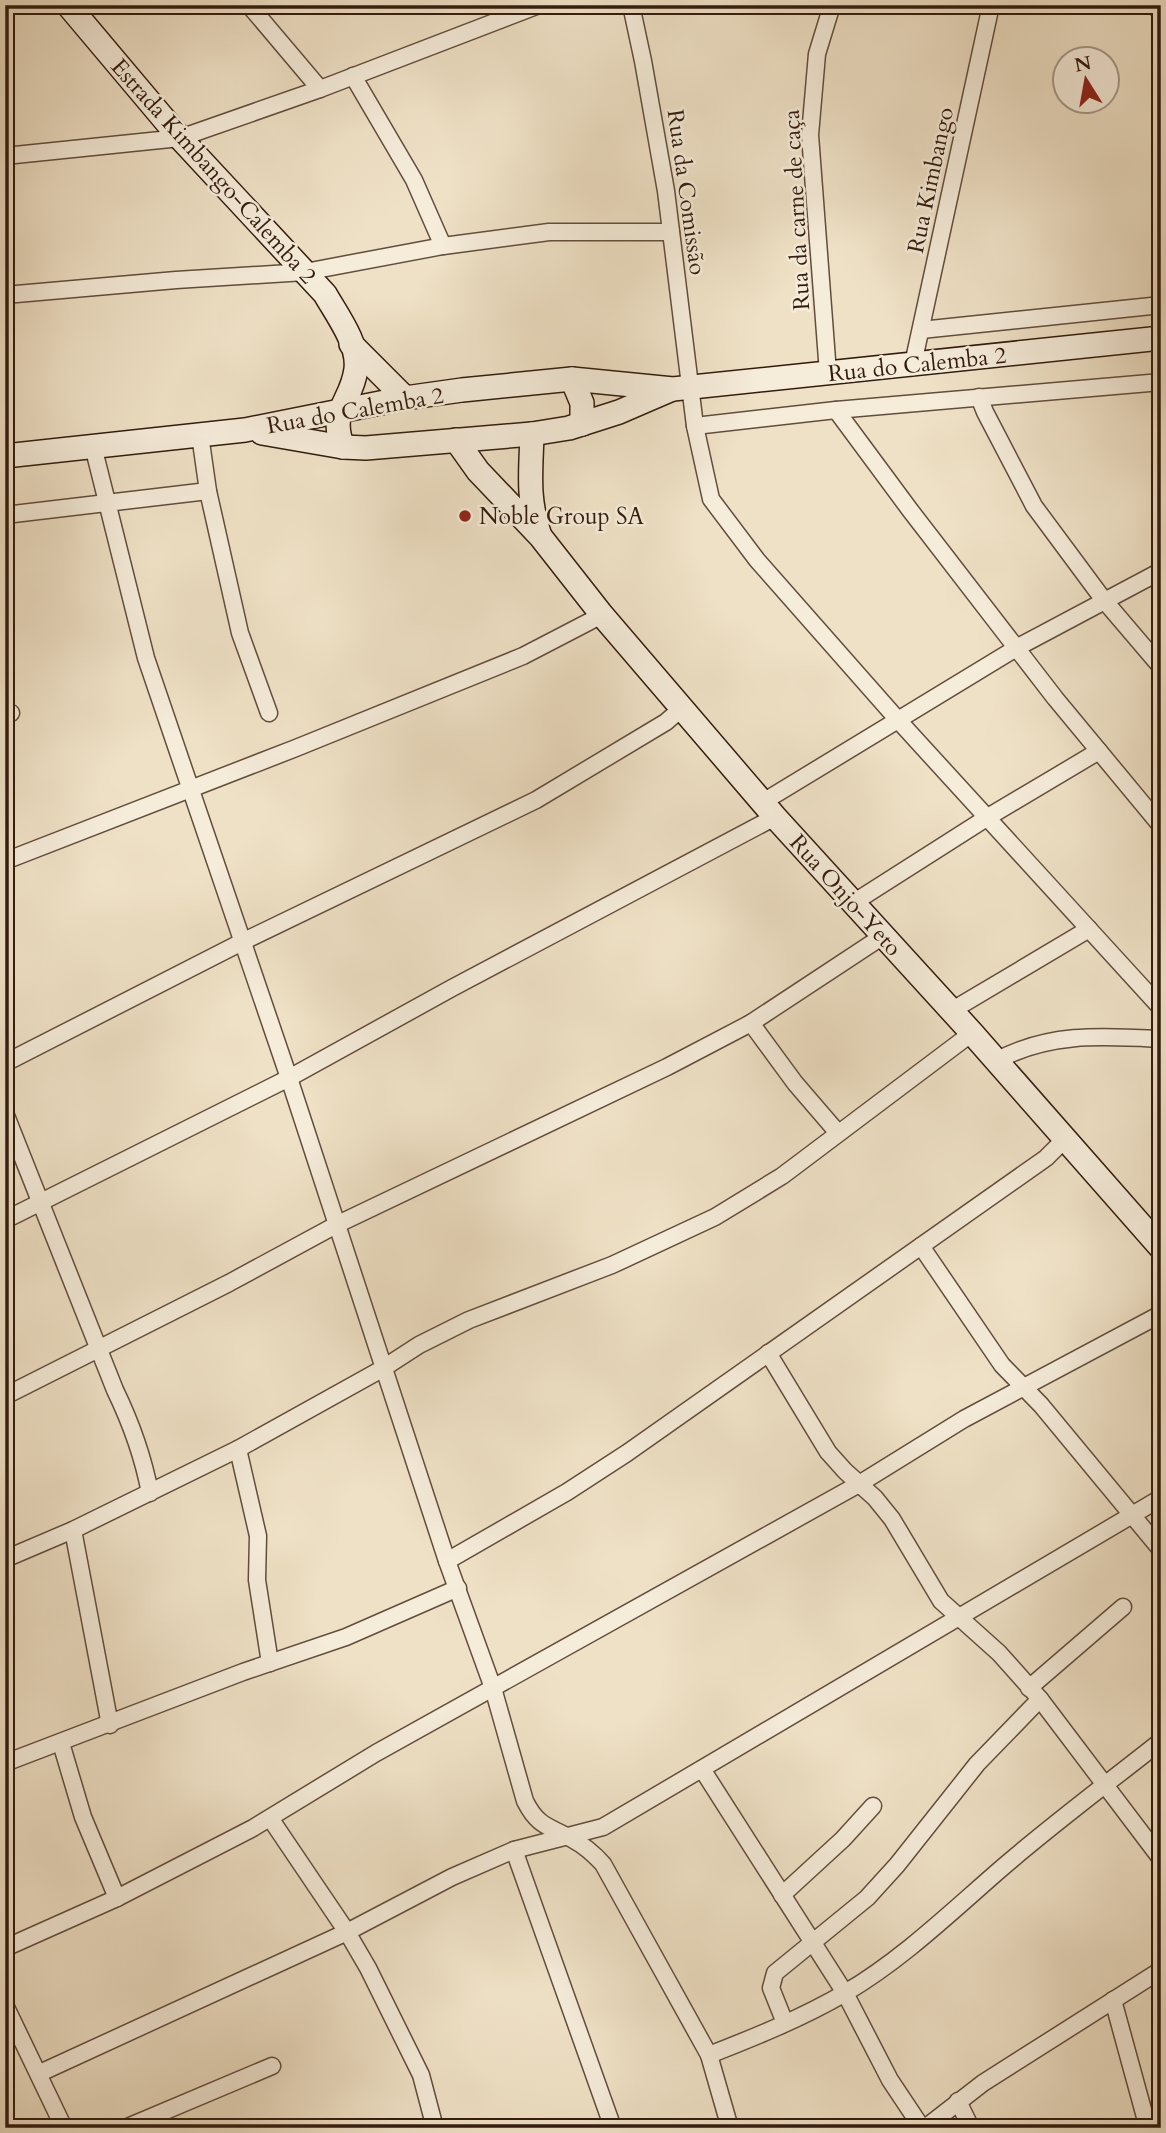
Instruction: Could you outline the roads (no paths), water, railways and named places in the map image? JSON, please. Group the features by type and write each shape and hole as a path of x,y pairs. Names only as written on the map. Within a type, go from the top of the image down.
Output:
{"main road":[{"name":"Estrada Kimbango-Calemba 2","path":"68,5 180,138 325,294 351,344"},
{"name":"Rua do Calemba 2","path":"5,456 246,430 405,398 572,379 682,388 1161,338"},
{"path":"351,344 405,398"},
{"path":"343,447 338,429 338,413 349,396 356,368 351,344"},
{"path":"572,379 582,403 582,424"},
{"name":"Rua do Calemba 2","path":"246,430 343,447 366,448 532,434 582,424 682,388"},
{"path":"532,434 529,491 540,536"},
{"name":"Rua Onjo-Yeto","path":"456,440 493,488 540,536 602,615 769,810 972,1033 1161,1248"}],"street":[{"path":"5,156 180,138 320,89 539,5"},
{"name":"Rua da Comissão","path":"631,5 671,232 682,388 695,426 711,499 757,560 898,720 1161,1008"},
{"name":"Rua da carne de caça","path":"828,373 810,135 817,54 832,5"},
{"name":"Rua Kimbango","path":"913,364 991,5"},
{"path":"1152,5 1161,11"},
{"path":"255,6 320,89"},
{"path":"354,76 414,180 443,246"},
{"path":"5,295 305,272 443,246 549,232 671,232"},
{"path":"921,330 1161,305"},
{"path":"695,426 836,410 1161,382"},
{"path":"979,397 1034,506 1103,599 1161,667"},
{"path":"836,410 910,510 1161,826"},
{"path":"201,435 208,491 240,633 269,713"},
{"path":"93,446 146,658 289,1078 382,1369 493,1688 525,1801 532,1815 545,1827 588,1848 603,1864 709,2055 730,2128"},
{"path":"5,515 208,491"},
{"path":"5,1220 289,1078 464,982 769,810 898,720 1018,647 1103,599 1161,571"},
{"path":"5,861 523,656 602,615"},
{"path":"5,1063 242,942 537,800 666,722 682,708"},
{"path":"853,903 988,817 1099,751"},
{"path":"951,1012 1089,929"},
{"path":"5,1396 336,1226 667,1068 751,1023 883,936"},
{"path":"751,1023 795,1083 838,1133"},
{"path":"5,1559 73,1530 238,1449 382,1369 419,1345 469,1320 612,1265 715,1217 782,1176 972,1033"},
{"path":"996,1061 1035,1044 1094,1035 1161,1039"},
{"path":"5,1113 115,1390 134,1431 146,1469 150,1493"},
{"path":"447,1560 567,1492 627,1453 1046,1158 1065,1139"},
{"path":"921,1245 1002,1366 1041,1405 1161,1550"},
{"path":"5,1948 117,1898 270,1818 376,1753 859,1484 1022,1386 1161,1314"},
{"path":"768,1353 828,1452 875,1498 892,1519 942,1601 999,1653 1034,1693 1161,1859"},
{"path":"238,1449 258,1536 257,1580 270,1663"},
{"path":"40,2073 347,1933 452,1877 514,1850 603,1827 1161,1498"},
{"path":"73,1530 110,1725"},
{"path":"5,1763 346,1637 458,1588"},
{"path":"785,2023 771,1988 772,1977 867,1898 897,1865 1034,1693 1123,1607"},
{"path":"709,2055 785,2023 845,1993 891,1963 1059,1820 1161,1741"},
{"path":"61,1743 83,1817 117,1898"},
{"path":"702,1769 813,1941 845,1993 890,2080 924,2128 982,2082 1161,1970"},
{"path":"782,1895 843,1839 873,1806"},
{"path":"270,1818 347,1933 398,2024 421,2075 435,2128"},
{"path":"514,1850 614,2128"},
{"path":"1113,2000 1147,2123 1161,2110"},
{"path":"5,2005 40,2073 64,2128"},
{"path":"125,2128 272,2066"},
{"path":"958,2101 971,2128"}],"place":[{"name":"Noble Group SA","path":"465,516"}]}
